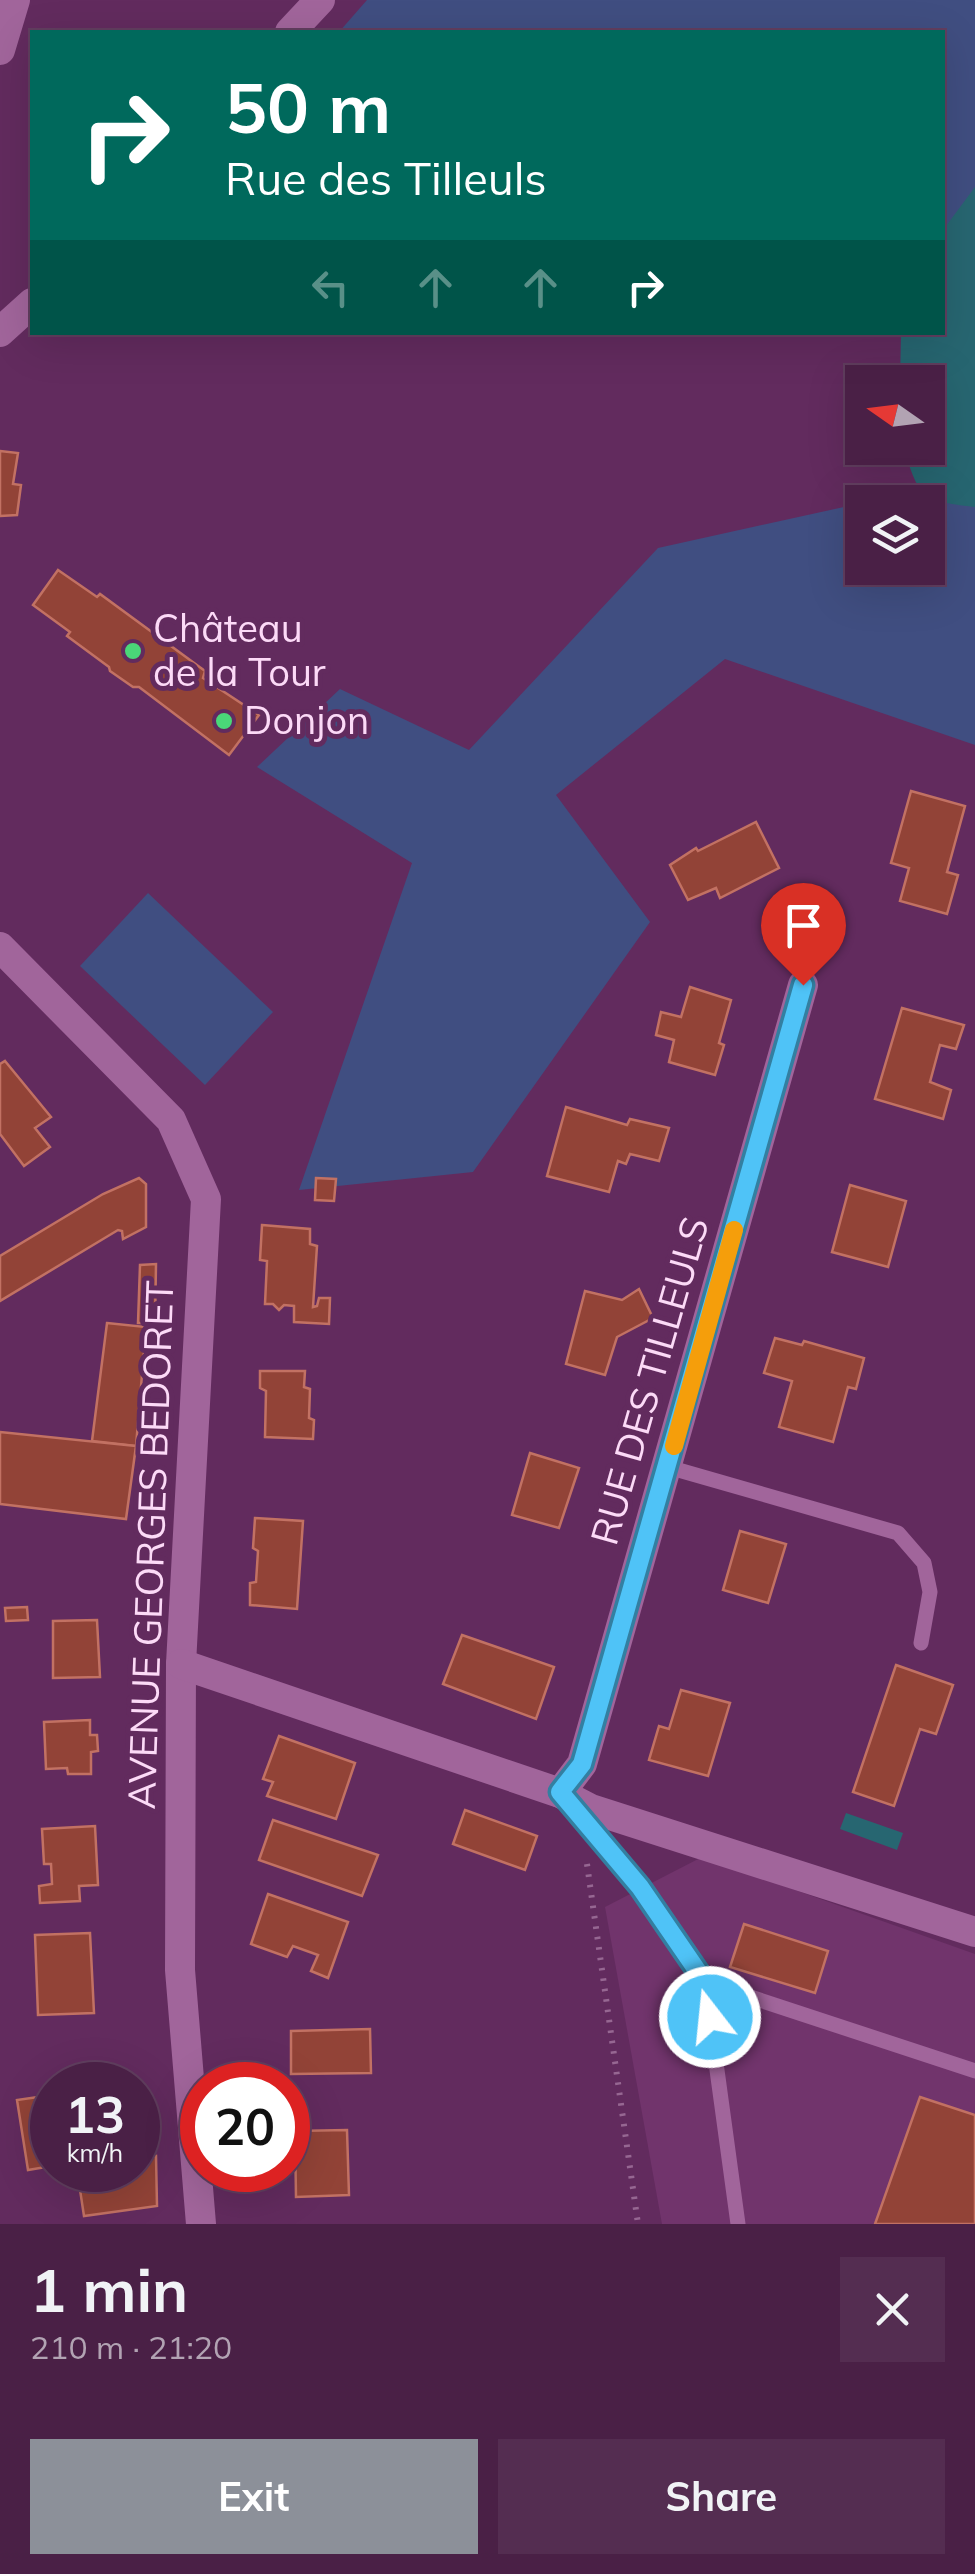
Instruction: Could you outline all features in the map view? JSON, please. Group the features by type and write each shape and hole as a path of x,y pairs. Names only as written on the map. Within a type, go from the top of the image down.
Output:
{"street":[{"path":"0,50 15,0"},
{"path":"292,30 320,0"},
{"path":"0,332 30,305"},
{"name":"AVENUE GEORGES BEDORET","path":"0,947 171,1120 206,1199 181,1664 180,1970 201,2224"},
{"name":"RUE DES TILLEULS","path":"568,1802 668,1467 803,985"},
{"path":"181,1664 568,1802 975,1932"}],"lane":[{"path":"668,1467 898,1533 924,1563 930,1592 920,1643"},
{"path":"568,1802 640,1887 705,1982 738,2224"},
{"path":"705,1982 975,2071"}],"path":[{"path":"568,1802 585,1850 638,2224"}],"shaded area":[{"path":"367,0 975,0 975,382 945,314 945,30 341,30"},
{"path":"975,187 975,507 945,502 945,485 918,485 909,465 945,465 945,365 900,365 901,335 945,335 945,227"},
{"path":"975,478 975,745 725,659 556,795 650,922 473,1172 299,1190 412,863 257,767 340,689 469,750 658,548 845,507 845,585 945,585 943,485"},
{"path":"148,893 273,1012 205,1085 80,966"},
{"path":"846,1813 903,1833 897,1850 840,1829"},
{"path":"702,1857 975,1954 975,2224 662,2224 605,1907"}],"building":[{"path":"0,451 18,453 13,484 21,485 17,515 0,516"},
{"name":"Château de la Tour","path":"58,570 97,597 100,594 205,671 203,678 259,715 229,755 139,687 110,671 67,636 70,632 33,605"},
{"path":"911,791 965,806 947,872 958,875 947,914 900,901 909,868 891,863"},
{"path":"756,822 779,868 720,898 716,888 688,900 670,865 696,848 698,851"},
{"path":"690,987 731,1000 715,1075 669,1062 674,1040 656,1035 661,1012 681,1017"},
{"path":"902,1008 964,1025 956,1049 940,1045 930,1082 951,1090 943,1119 875,1099"},
{"path":"5,1061 51,1117 35,1128 50,1147 24,1166 0,1134 0,1064"},
{"path":"566,1107 627,1125 630,1119 669,1128 659,1161 630,1154 626,1164 618,1161 609,1192 547,1176"},
{"path":"139,1178 146,1184 146,1227 123,1239 122,1231 118,1230 0,1301 0,1256 103,1194"},
{"path":"316,1178 336,1179 334,1201 315,1200"},
{"path":"850,1185 906,1201 888,1267 832,1252"},
{"path":"262,1225 310,1229 310,1244 317,1246 313,1307 319,1298 330,1298 329,1324 294,1322 294,1306 284,1305 279,1310 273,1304 265,1304 267,1261 260,1260"},
{"path":"156,1264 155,1323 138,1323 140,1265"},
{"path":"639,1289 653,1318 617,1337 605,1375 566,1364 585,1291 622,1300"},
{"path":"107,1323 146,1327 136,1446 92,1441"},
{"path":"775,1338 802,1345 804,1341 864,1358 856,1389 848,1387 833,1442 779,1427 792,1381 764,1373"},
{"path":"260,1371 305,1371 304,1387 310,1389 309,1418 314,1420 313,1439 265,1437 266,1391 260,1388"},
{"path":"0,1432 136,1446 126,1519 0,1504"},
{"path":"530,1453 579,1468 559,1528 512,1515"},
{"path":"255,1518 303,1521 297,1609 250,1605 250,1583 256,1582 258,1551 253,1548"},
{"path":"740,1531 786,1544 768,1603 723,1590"},
{"path":"27,1607 28,1620 6,1621 5,1608"},
{"path":"97,1620 100,1677 53,1678 53,1621"},
{"path":"462,1635 554,1667 536,1719 443,1684"},
{"path":"896,1665 953,1685 936,1734 920,1729 894,1806 853,1792"},
{"path":"681,1690 730,1703 708,1776 649,1760 659,1726 669,1729"},
{"path":"90,1720 90,1735 97,1735 98,1751 91,1752 91,1774 68,1774 67,1768 46,1769 44,1722"},
{"path":"279,1736 355,1763 336,1819 267,1796 273,1782 263,1779"},
{"path":"465,1810 537,1836 525,1870 453,1844"},
{"path":"273,1820 378,1855 362,1896 259,1860"},
{"path":"95,1826 98,1885 79,1886 80,1901 40,1903 39,1886 52,1884 51,1864 44,1864 42,1829"},
{"path":"268,1894 348,1922 328,1978 311,1971 318,1955 293,1946 287,1957 251,1944"},
{"path":"744,1924 828,1951 815,1993 730,1967"},
{"path":"90,1933 94,2013 38,2015 35,1935"},
{"path":"370,2029 371,2073 310,2074 310,2062 291,2062 291,2031"},
{"path":"920,2097 975,2115 975,2224 875,2224"},
{"path":"30,2098 30,2170 28,2170 17,2100"},
{"path":"347,2130 349,2195 296,2197 296,2192 310,2192 310,2131"},
{"path":"80,2192 157,2192 157,2206 84,2216"}],"slow traffic":[{"path":"674,1446 734,1230"}],"place":[{"name":"Château de la Tour","path":"133,651"},
{"name":"Donjon","path":"224,721"}],"route":[{"path":"710,2017 705,1982 640,1887 560,1792 582,1764 803,985"}]}
